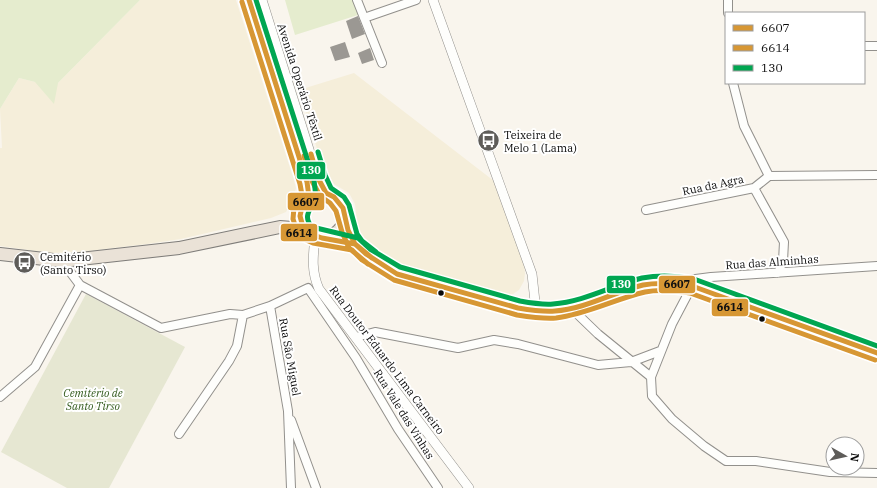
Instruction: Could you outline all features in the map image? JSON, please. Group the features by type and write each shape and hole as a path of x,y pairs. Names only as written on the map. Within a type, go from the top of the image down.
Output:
{"main road":[{"path":"304,229 300,218 300,212 302,206 309,197 314,194 326,193 333,195 343,205 345,219 355,244"},
{"path":"280,226 300,212"},
{"path":"328,237 339,231 345,219"},
{"path":"0,254 62,261 179,248 280,226 304,229 315,237 328,237 355,244 383,266 397,274 518,308 536,311 555,311 571,308 644,285 668,283 692,286 877,353"}],"street":[{"path":"249,0 307,182 309,197"},
{"name":"Avenida Operário Têxtil","path":"262,0 318,178 326,193"},
{"path":"357,0 382,63"},
{"path":"364,18 416,0"},
{"path":"433,0 532,274 536,311"},
{"path":"728,0 728,12"},
{"path":"865,46 877,46"},
{"path":"733,84 744,126 769,176 877,175"},
{"name":"Rua da Agra","path":"646,210 754,188 769,176"},
{"path":"754,188 784,242 783,261 778,273"},
{"name":"Rua Doutor Eduardo Lima Carneiro","path":"315,237 312,263 315,280 319,289 469,488"},
{"path":"62,261 80,285 161,328 230,314 243,315 270,306"},
{"name":"Rua das Alminhas","path":"668,283 711,277 877,266"},
{"path":"0,397 35,366 80,285"},
{"path":"692,286 660,351 651,377 652,396 672,419 704,446 726,461 756,461 830,472 877,473"},
{"name":"Rua Vale das Vinhas","path":"270,306 308,288 356,358 398,429 438,488"},
{"name":"Rua São Miguel","path":"270,306 288,412 291,488"},
{"path":"571,308 598,334 651,377"},
{"path":"179,434 237,346 243,315"},
{"path":"356,337 375,332 458,348 494,340 518,344 598,365 631,362 660,351"},
{"name":"Rua São Miguel","path":"288,412 316,488"}],"shaded area":[{"path":"140,0 236,0 296,188 286,212 271,218 181,239 80,252 50,253 0,246 0,148 2,148 0,109 19,78 35,82 58,83"},
{"path":"354,73 494,181 524,264 524,281 519,290 506,296 494,295 442,280 393,263 368,246 358,230 355,204 349,193 334,184 325,175 299,90"}],"green space":[{"path":"0,0 140,0 58,83 54,104 35,82 19,78 0,109"},
{"path":"285,0 353,0 358,15 295,35"},
{"name":"Cemitério de Santo Tirso","path":"86,294 185,347 109,488 67,488 1,452"}],"building":[{"path":"358,16 365,34 352,39 346,21"},
{"path":"345,42 350,57 335,61 330,47"},
{"path":"370,48 374,60 362,64 358,53"}],"transit line":[{"name":"6607","path":"249,0 307,182 309,197 302,207 300,216 303,227 308,233 322,238 355,244 366,254 397,274 518,308 545,311 566,310 643,285 661,283 692,286 877,353"},
{"name":"130","path":"256,0 314,180 316,198 308,212 309,223 312,227 358,238 370,249 400,267 520,301 545,304 565,303 642,278 662,276 682,277 694,279 877,346"},
{"name":"6614","path":"242,2 300,184 302,195 294,207 293,219 297,231 304,239 313,243 352,250 362,260 394,280 517,315 556,318 590,310 645,292 662,290 684,292 875,360"},
{"name":"130","path":"318,152 325,175 331,188 344,197 349,205 357,234 362,241 376,252"},
{"name":"6607","path":"311,154 318,178 326,193 334,197 343,208 348,230 355,244 372,258"},
{"name":"6614","path":"304,156 312,181 320,196 330,203 336,211 342,232 349,248 368,264"}],"place":[{"name":"Teixeira de Melo 1 (Lama)","path":"488,141"},
{"name":"Cemitério (Santo Tirso)","path":"25,263"}]}
